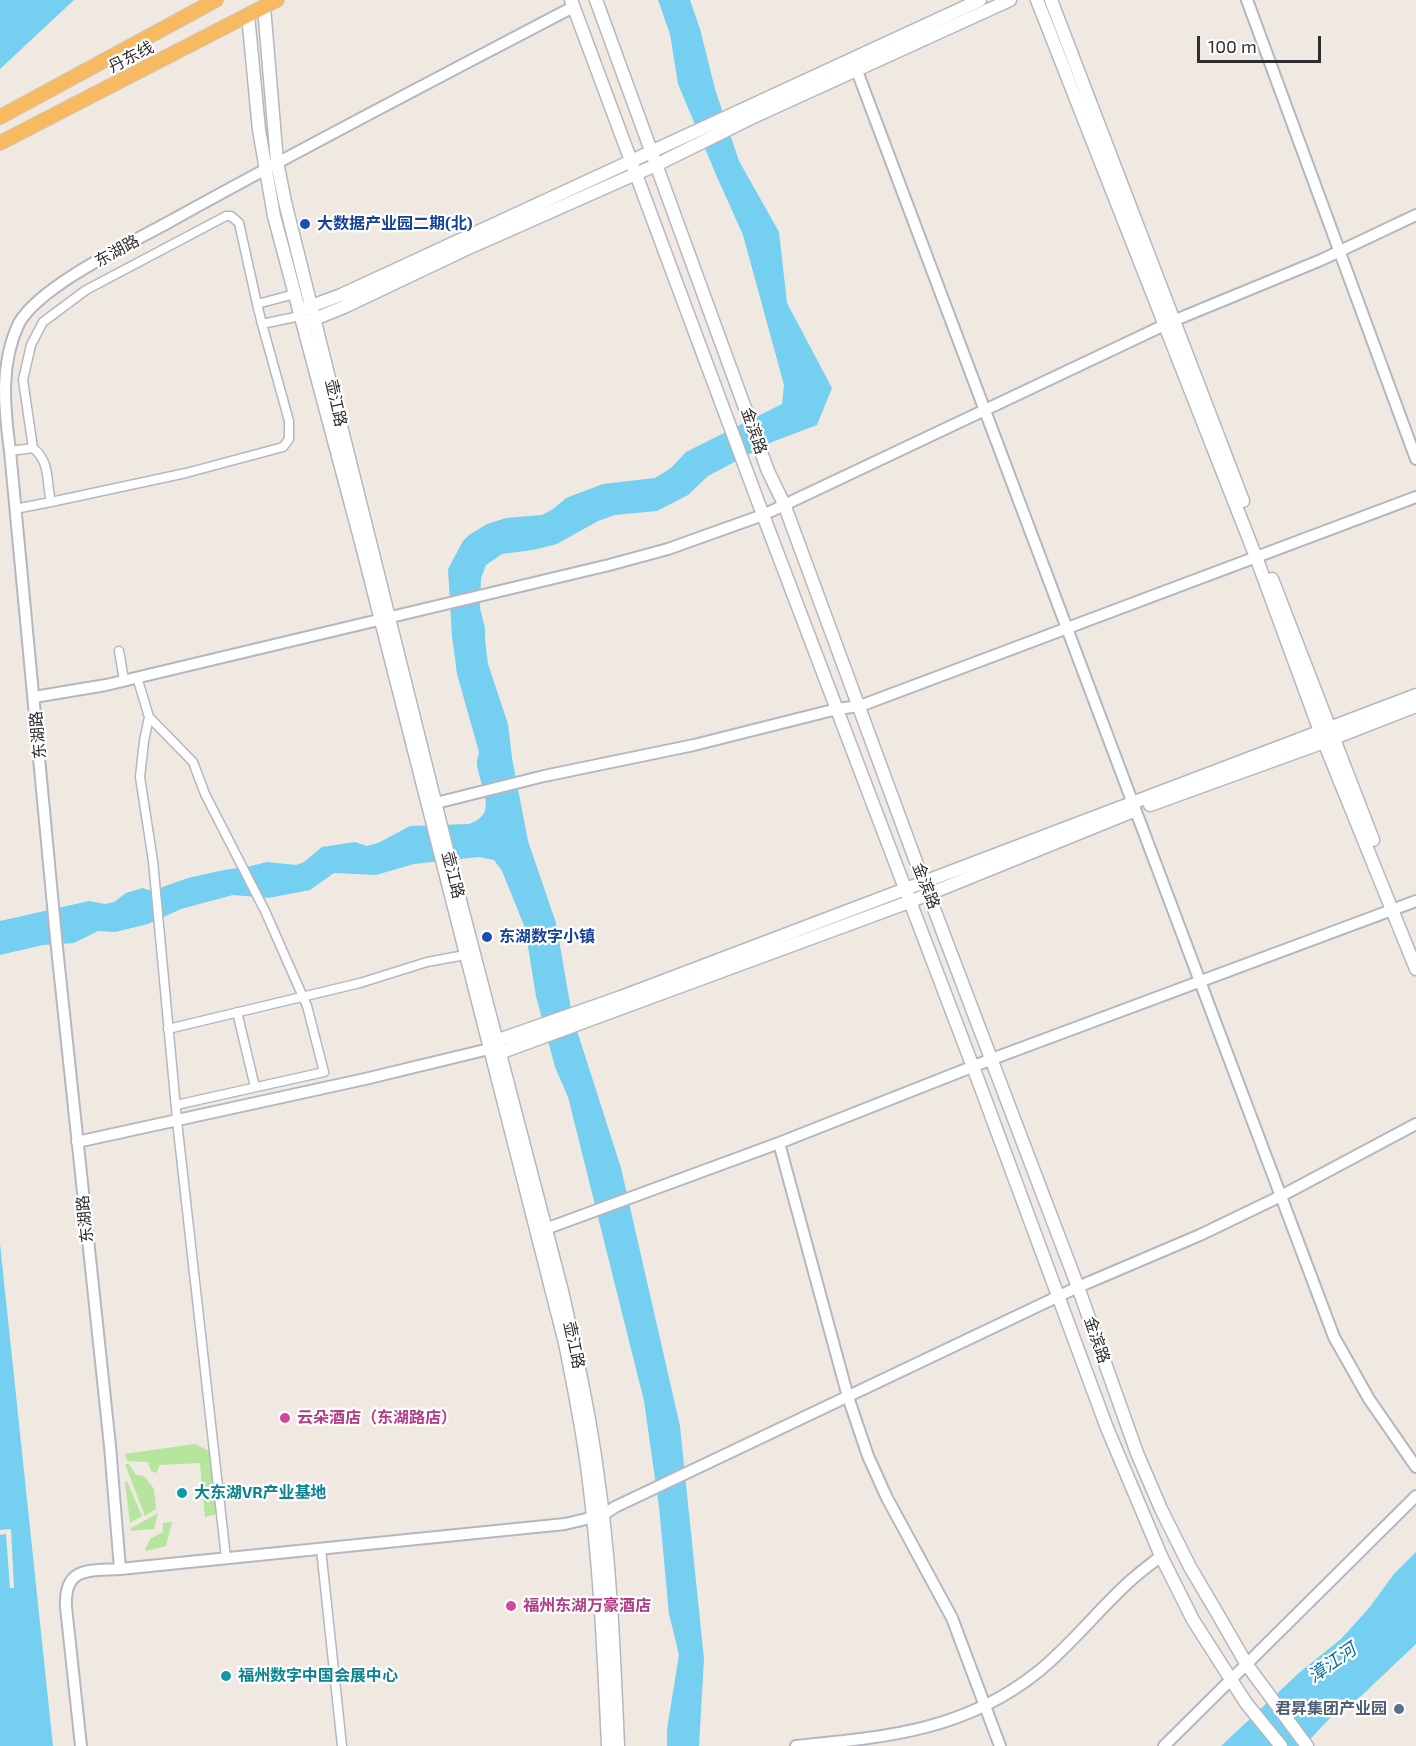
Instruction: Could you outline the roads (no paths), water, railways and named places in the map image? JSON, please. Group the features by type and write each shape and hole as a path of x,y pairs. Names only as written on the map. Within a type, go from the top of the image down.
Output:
{"highway":[{"name":"丹东线","path":"0,117 216,0"},
{"name":"丹东线","path":"0,143 277,0"}],"main road":[{"name":"金滨路","path":"596,0 768,471 784,504 860,706 924,882 1078,1287 1137,1453 1161,1509 1190,1567 1247,1665 1306,1746"},
{"path":"855,65 980,0"},
{"path":"305,315 633,167 651,152 686,142 855,65 1010,0"},
{"path":"1037,0 1169,324 1327,735 1397,909 1416,969"},
{"path":"1051,0 1169,324"},
{"name":"金滨路","path":"572,3 1107,1428 1161,1556 1193,1620 1246,1703 1281,1746"},
{"name":"壶江路","path":"264,7 277,162 305,315 541,1231 576,1396 589,1480 598,1516 614,1648 618,1746"},
{"name":"壶江路","path":"248,15 264,169 295,294 305,315"},
{"path":"633,167 656,165 686,142"},
{"path":"1327,735 1416,695"},
{"path":"595,1012 924,882 1327,735 1416,706"},
{"path":"493,1049 909,902 1135,806"},
{"name":"壶江路","path":"447,867 465,955 493,1049"},
{"path":"1397,909 1416,946"},
{"path":"1042,1251 1061,1242"},
{"path":"1074,1338 1093,1331"},
{"name":"壶江路","path":"598,1516 608,1746"}],"street":[{"path":"1247,0 1416,459"},
{"name":"东湖路","path":"120,1569 110,1446 57,948 10,451 2,394 5,361 20,321 44,295 81,271 264,169 572,3"},
{"path":"855,65 1135,806 1199,982 1341,1352 1369,1399 1416,1467"},
{"path":"34,697 137,677 609,566 668,549 763,515 1169,324 1339,251 1416,215"},
{"path":"15,509 186,473 286,444 289,439 289,421 262,324 239,223 231,216 226,216 86,290 43,322 31,345 23,380 33,448"},
{"path":"257,304 295,294"},
{"path":"262,324 305,315"},
{"path":"10,451 33,448 41,454 45,462 51,502"},
{"path":"432,810 460,795 693,745 837,709 860,706 1416,497"},
{"path":"118,651 124,680"},
{"path":"137,677 149,717 193,762 205,794 265,911 308,1006 324,1072 176,1106"},
{"path":"149,717 140,777 153,861 177,1120 226,1558"},
{"path":"541,1231 1416,901"},
{"path":"168,1029 360,984 428,962 465,955"},
{"path":"237,1012 255,1087"},
{"path":"77,1142 493,1049"},
{"path":"81,1746 66,1607 67,1588 73,1578 81,1572 564,1524 598,1516 1078,1287 1200,1235 1281,1196 1416,1124"},
{"path":"779,1143 848,1397 873,1472 952,1618 1000,1746"},
{"path":"1164,1746 1416,1496"},
{"path":"321,1549 342,1746"},
{"path":"796,1746 902,1734 945,1723 985,1705 1039,1671 1078,1635 1130,1581 1161,1556"}],"water":[{"path":"0,0 74,0 0,69"},
{"path":"658,0 690,0 715,89 739,161 779,232 787,303 832,388 817,425 772,442 708,476 688,495 657,511 615,515 598,521 557,544 502,554 486,565 481,578 480,608 485,628 488,664 508,724 528,841 556,923 572,1015 621,1168 680,1426 704,1659 699,1746 667,1746 667,1729 679,1655 669,1614 659,1507 644,1401 568,1097 555,1067 536,996 525,928 502,871 494,860 479,857 414,864 376,875 334,873 310,890 268,898 233,895 181,909 148,924 115,932 98,931 74,943 43,945 0,955 0,921 89,901 105,904 114,902 126,893 143,888 148,890 160,888 188,878 224,870 267,862 296,865 304,862 322,847 355,842 367,846 378,843 410,826 469,824 479,819 484,813 486,802 477,766 479,752 457,674 448,569 463,541 487,524 506,518 542,515 566,498 603,484 655,478 671,468 686,452 782,404 784,385 743,235 678,84 670,34"},
{"path":"0,1244 53,1746 0,1746"},
{"name":"漳江河","path":"1416,1552 1416,1644 1360,1697 1329,1719 1304,1746 1221,1746 1300,1672 1341,1639 1369,1608 1394,1574"}],"place":[{"name":"大数据产业园二期(北)","path":"305,224"},
{"name":"东湖数字小镇","path":"487,937"},
{"name":"云朵酒店（东湖路店）","path":"285,1418"},
{"name":"大东湖VR产业基地","path":"182,1493"},
{"name":"福州东湖万豪酒店","path":"511,1606"},
{"name":"福州数字中国会展中心","path":"226,1676"},
{"name":"君昇集团产业园","path":"1399,1709"}]}
